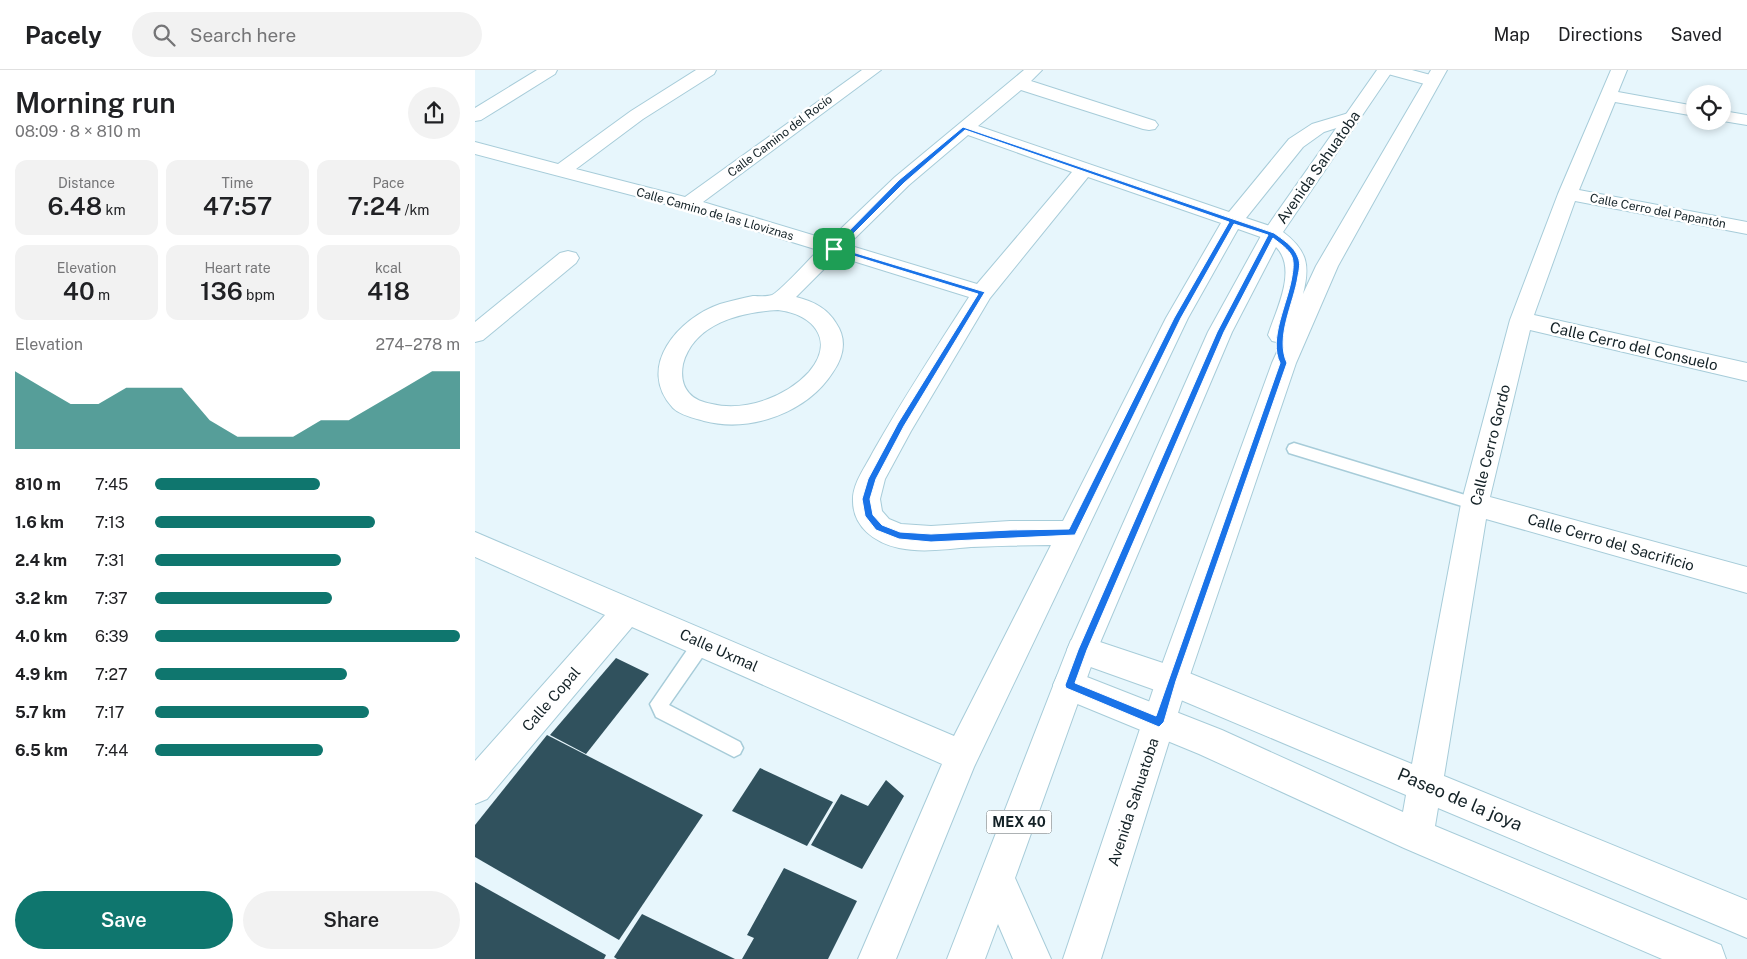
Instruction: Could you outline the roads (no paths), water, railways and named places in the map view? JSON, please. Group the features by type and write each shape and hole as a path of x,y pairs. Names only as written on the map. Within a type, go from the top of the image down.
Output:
{"street":[{"path":"475,116 549,70"},
{"path":"561,171 637,115 708,70"},
{"name":"Calle Camino del Rocío","path":"688,204 841,91 873,70"},
{"path":"778,302 803,307 822,318 832,335 831,355 820,376 799,395 770,409 738,416 708,413 685,403 671,386 669,366 678,345 697,326 722,312 750,303 778,302 901,181 1034,70"},
{"name":"Avenida Sahuatoba","path":"966,959 1082,650 1220,332 1272,234 1385,70"},
{"path":"1394,70 1435,75"},
{"name":"Avenida Sahuatoba","path":"1082,959 1172,681 1284,363 1327,266 1435,75"},
{"path":"1018,83 1149,125"},
{"path":"1614,84 1686,98"},
{"path":"1614,84 1686,108"},
{"name":"Calle Cerro Gordo","path":"1416,836 1475,504 1521,320 1568,194 1614,84"},
{"path":"1731,105 1747,108"},
{"path":"877,959 963,756 1177,318 1232,222 1296,143 1306,134 1318,128 1353,117"},
{"path":"1731,117 1747,120"},
{"path":"965,128 1232,222 1272,234 1288,247 1295,257 1297,266 1293,291 1279,340 1281,357 1284,363"},
{"name":"Calle Camino de las Lloviznas","path":"475,148 688,204 982,292"},
{"path":"1072,533 1010,533 931,538 899,536 879,528 869,516 866,499 872,479 901,425 982,292 1083,170"},
{"name":"Calle Cerro del Papantón","path":"1568,194 1747,228"},
{"path":"475,334 568,258"},
{"name":"Calle Cerro del Consuelo","path":"1521,320 1747,372"},
{"name":"Calle Cerro del Sacrificio","path":"1475,504 1747,580"},
{"name":"Calle Uxmal","path":"475,544 963,756"},
{"name":"Calle Copal","path":"475,787 628,610"},
{"name":"Paseo de la joya","path":"1082,650 1172,681 1747,919"},
{"path":"1069,685 1210,742 1416,836 1707,959"},
{"path":"997,880 1032,959"}],"lane":[{"path":"1294,449 1475,504"},
{"path":"702,643 659,704 662,712 734,748"}]}
